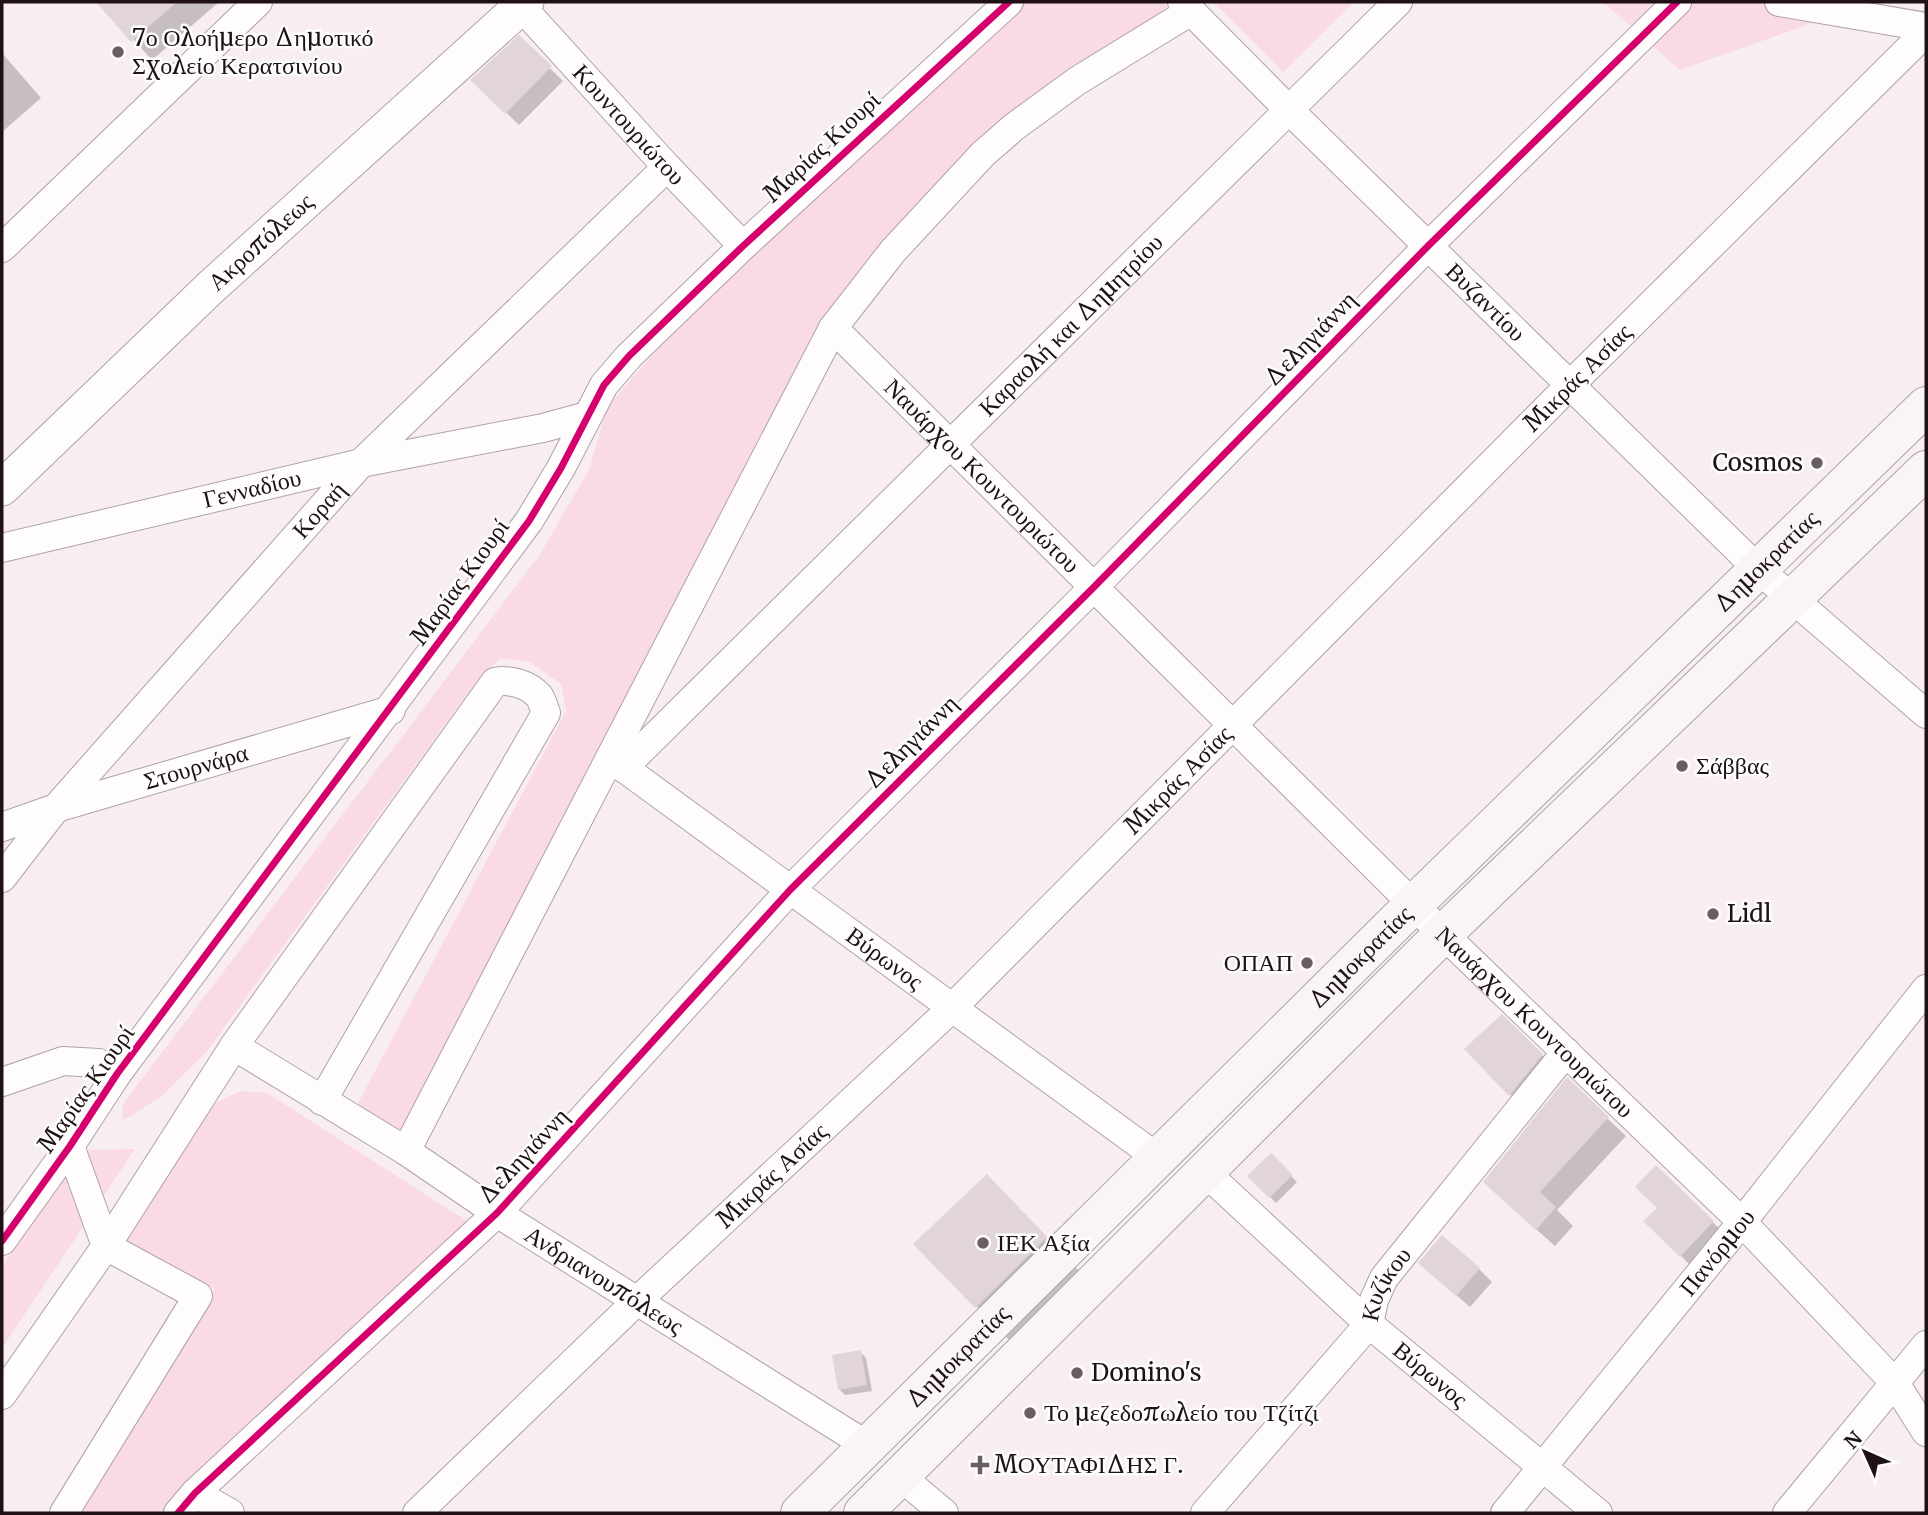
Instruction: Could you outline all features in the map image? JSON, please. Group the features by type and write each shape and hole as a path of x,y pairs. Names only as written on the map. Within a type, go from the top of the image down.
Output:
{"main road":[{"name":"Δημοκρατίας","path":"800,1513 1414,904 1926,406"},
{"name":"Δημοκρατίας","path":"863,1513 1443,934 1926,470"}],"street":[{"path":"2,248 258,2"},
{"name":"Μαρίας Κιουρί","path":"2,1241 70,1146 117,1074 391,710 529,521 561,468 604,385 629,356 743,246 1009,2"},
{"name":"Καραολή και Δημητρίου","path":"617,763 951,444 1398,2"},
{"name":"Δεληγιάννη","path":"187,1503 497,1213 790,890 1094,587 1428,246 1676,2"},
{"path":"1779,2 1926,29"},
{"name":"Κουντουριώτου","path":"522,3 667,167 743,246"},
{"name":"Ακροπόλεως","path":"2,488 210,288 522,3"},
{"path":"406,1151 617,763 833,328 893,251 983,154 1077,80 1186,6"},
{"name":"Βυζαντίου","path":"1186,6 1758,569 1926,714"},
{"name":"Μικράς Ασίας","path":"417,1513 638,1300 952,1007 1926,29"},
{"name":"Κοραή","path":"2,878 56,808 360,463 667,167"},
{"name":"Ναυάρχου Κουντουριώτου","path":"833,328 1443,934 1742,1222 1895,1383 1926,1432"},
{"name":"Γενναδίου","path":"2,548 360,463 543,428 587,416"},
{"path":"2,1395 106,1246 234,1046 495,682 517,682 540,697 546,713 322,1101"},
{"name":"Στουρνάρα","path":"2,827 56,808 391,710"},
{"name":"Βύρωνος","path":"617,763 1158,1157"},
{"name":"Πανόρμου","path":"1505,1513 1742,1222 1926,989"},
{"name":"Ανδριανουπόλεως","path":"234,1046 406,1151 497,1213 868,1446"},
{"name":"Κυζίκου","path":"1205,1513 1369,1324 1374,1300 1384,1278 1566,1052"},
{"path":"2,1082 63,1061 99,1063 117,1074"},
{"path":"64,1513 198,1296 106,1246 70,1146"},
{"name":"Βύρωνος","path":"1205,1172 1369,1324 1598,1513"},
{"path":"1787,1513 1926,1345"},
{"path":"900,1476 944,1513"},
{"path":"187,1503 230,1513"}],"shaded area":[{"path":"1025,2 1161,2 1177,16 1060,89 854,293 406,1138 357,1105 566,711 561,684 530,662 501,658 476,682 207,1051 161,1097 122,1121 123,1104 539,556 589,470 607,407 691,311"},
{"path":"1213,2 1354,2 1283,72"},
{"path":"1603,2 1872,2 1680,70"},
{"path":"241,1091 267,1093 470,1223 165,1513 75,1513 215,1289 124,1245 211,1105"},
{"path":"135,1149 2,1348 2,1266 83,1150"}],"building":[{"path":"96,2 177,2 131,42"},
{"path":"519,35 552,66 505,114 470,80"},
{"path":"1502,1014 1543,1054 1509,1096 1464,1049"},
{"path":"1567,1077 1609,1117 1540,1192 1556,1207 1536,1230 1483,1182"},
{"path":"1271,1153 1293,1175 1269,1198 1247,1176"},
{"path":"1656,1165 1714,1221 1680,1257 1643,1221 1657,1208 1635,1187"},
{"name":"ΙΕΚ Αξία","path":"987,1174 1047,1237 975,1308 913,1244"},
{"path":"1442,1235 1480,1268 1456,1296 1418,1263"},
{"path":"861,1350 867,1385 838,1390 832,1355"}],"cycle path":[{"path":"2,1241 70,1146 117,1074 529,521 561,468 604,385 629,356 743,246 1009,2"},
{"path":"178,1513 195,1493 497,1213 790,890 1094,587 1428,246 1677,2"}],"place":[{"name":"7ο Ολοήμερο Δημοτικό Σχολείο Κερατσινίου","path":"118,52"},
{"name":"Cosmos","path":"1817,463"},
{"name":"Σάββας","path":"1682,766"},
{"name":"Lidl","path":"1713,914"},
{"name":"ΟΠΑΠ","path":"1307,963"},
{"name":"ΙΕΚ Αξία","path":"983,1243"},
{"name":"Domino's","path":"1077,1373"},
{"name":"Το μεζεδοπωλείο του Τζίτζι","path":"1030,1413"},
{"name":"ΜΟΥΤΑΦΙΔΗΣ Γ.","path":"980,1465"}]}
